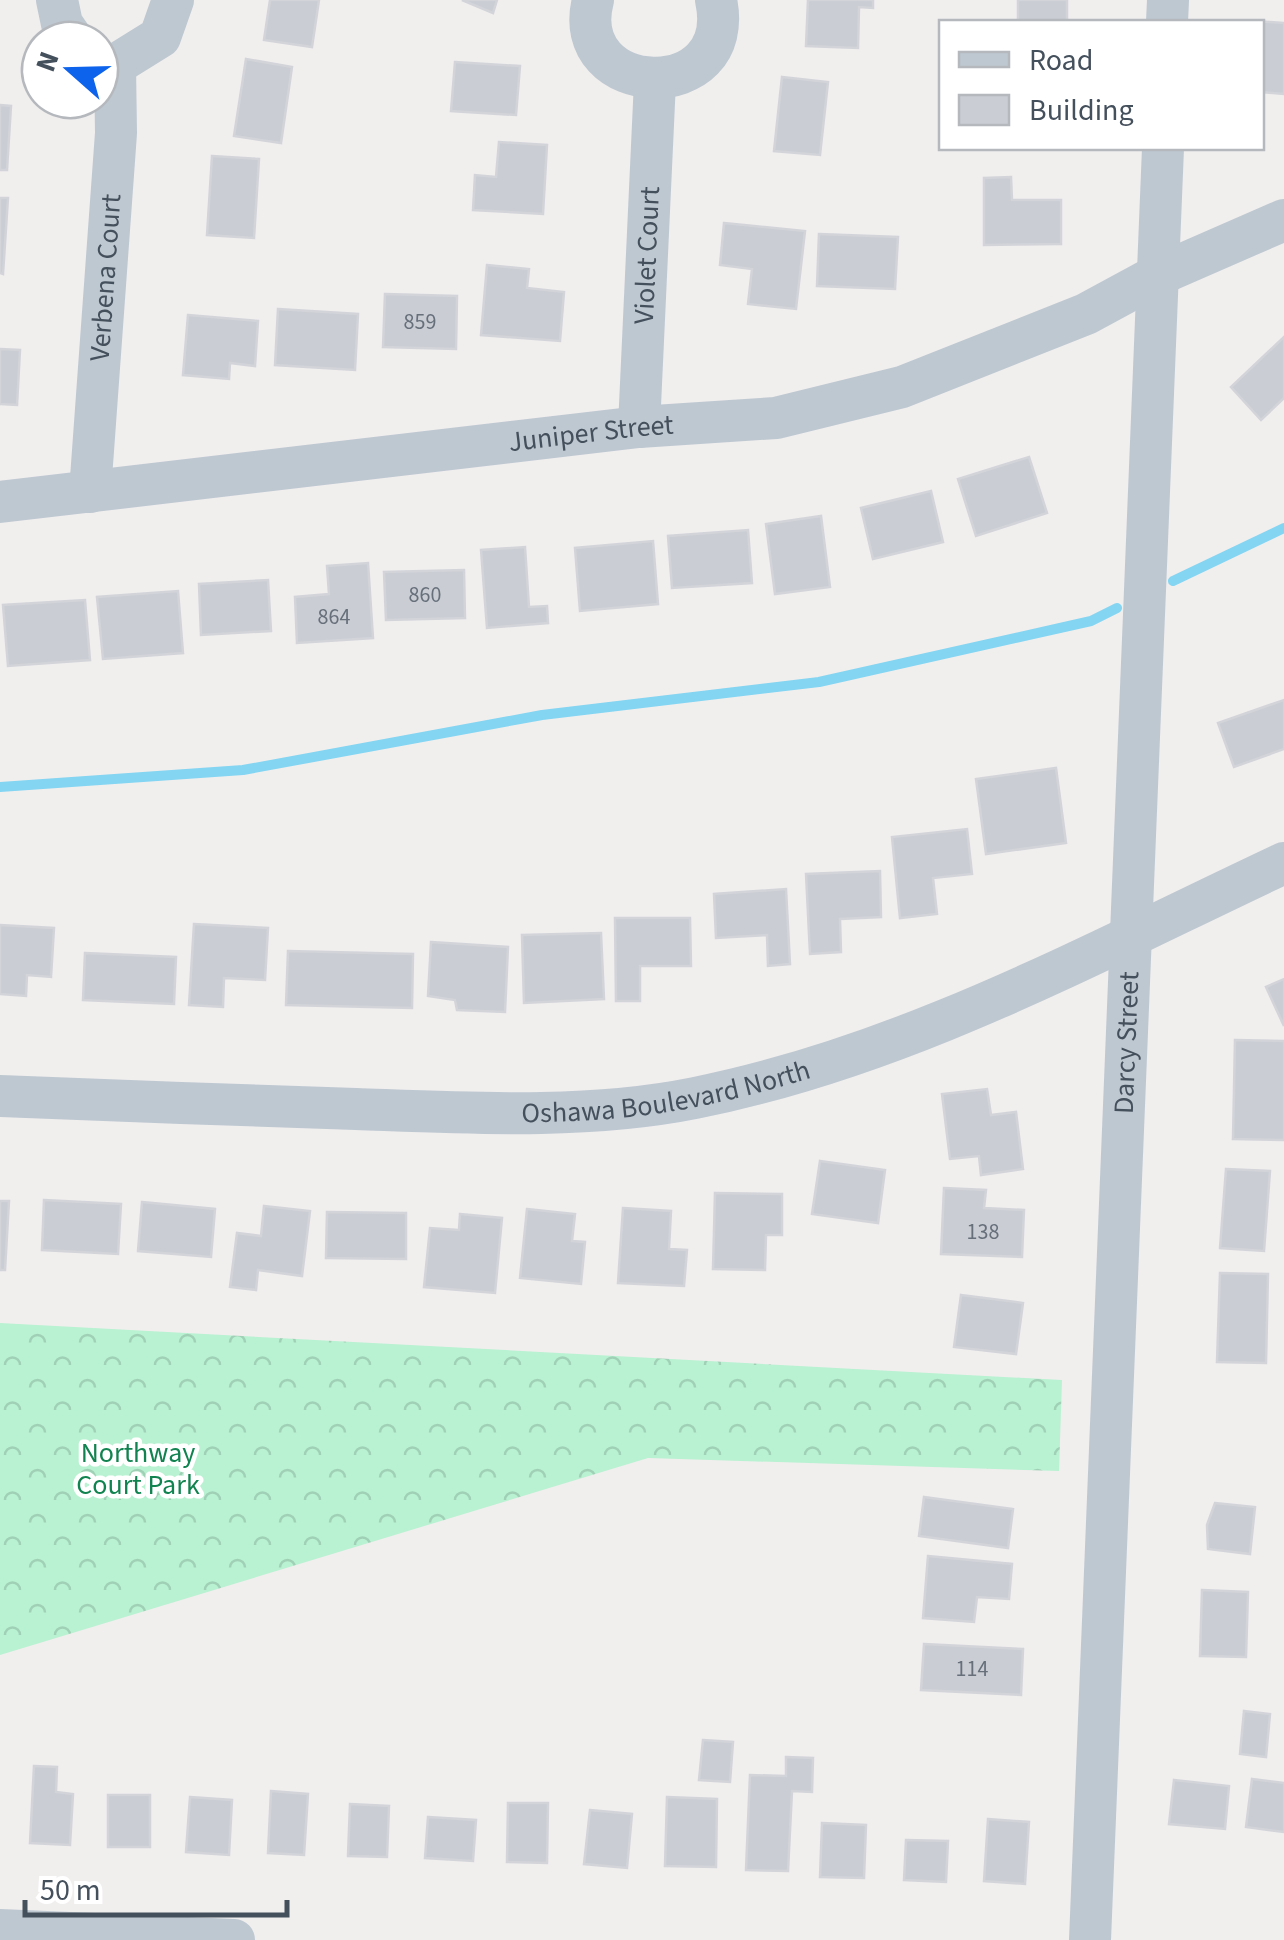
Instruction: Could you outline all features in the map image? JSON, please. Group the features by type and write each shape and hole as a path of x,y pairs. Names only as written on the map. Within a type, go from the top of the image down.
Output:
{"street":[{"name":"Verbena Court","path":"120,55 160,36 170,20 173,0"},
{"path":"594,0 592,27 598,46 628,74 654,81 690,70 705,55 716,36 716,0"},
{"name":"Violet Court","path":"639,427 654,81"},
{"name":"Verbena Court","path":"90,492 115,120"},
{"name":"Darcy Street","path":"1090,1940 1163,150"},
{"name":"Juniper Street","path":"0,502 639,427 776,418 902,387 1086,314 1158,275 1284,220"},
{"name":"Oshawa Boulevard North","path":"0,1096 440,1112 626,1108 694,1098 880,1048 1284,862"},
{"path":"0,1930 234,1940"}],"green space":[{"name":"Northway Court Park","path":"0,1323 1062,1380 1059,1471 648,1458 0,1655"}],"building":[{"path":"270,0 319,0 312,47 264,40"},
{"path":"462,0 497,0 493,13"},
{"path":"808,0 873,0 873,8 859,7 858,48 806,46"},
{"path":"1018,0 1067,0 1067,20 1018,20"},
{"path":"1264,22 1284,23 1284,94 1264,92"},
{"path":"246,59 292,67 281,143 234,136"},
{"path":"455,62 520,66 516,115 451,111"},
{"path":"782,77 828,82 820,155 774,151"},
{"path":"0,105 11,106 7,170 0,170"},
{"path":"499,142 547,145 543,214 473,210 475,175 496,177"},
{"path":"212,156 259,159 254,238 207,235"},
{"path":"1011,177 1012,200 1061,200 1061,244 984,245 984,178"},
{"path":"0,198 8,198 3,274 0,273"},
{"path":"724,223 805,231 796,309 748,304 752,269 720,265"},
{"path":"819,234 898,237 895,289 817,286"},
{"path":"487,265 529,269 527,288 564,292 560,341 481,335"},
{"path":"385,294 457,296 456,349 383,347"},
{"path":"278,309 358,314 355,370 275,365"},
{"path":"188,315 258,321 255,366 230,363 229,379 183,375"},
{"path":"1284,337 1284,398 1261,420 1231,387"},
{"path":"0,349 20,350 17,405 0,404"},
{"path":"1029,457 1047,513 976,536 958,479"},
{"path":"931,491 943,542 873,559 861,508"},
{"path":"821,516 830,587 775,594 766,524"},
{"path":"748,530 752,583 672,588 668,536"},
{"path":"653,541 658,604 580,611 575,548"},
{"path":"525,547 529,607 547,606 548,623 487,628 481,550"},
{"path":"368,563 373,638 297,643 295,597 329,594 327,566"},
{"path":"464,570 465,618 386,620 384,572"},
{"path":"268,580 271,631 201,635 199,584"},
{"path":"178,591 183,653 103,659 97,597"},
{"path":"85,600 90,660 8,666 3,605"},
{"path":"1284,700 1284,749 1234,767 1218,723"},
{"path":"1056,768 1066,843 986,854 976,779"},
{"path":"967,829 972,874 933,878 937,914 900,918 892,837"},
{"path":"880,871 881,917 840,919 841,952 810,954 806,874"},
{"path":"786,889 790,964 768,966 767,935 716,938 714,894"},
{"path":"615,918 690,918 691,966 640,966 640,1001 616,1001"},
{"path":"194,924 268,928 265,980 224,978 223,1007 189,1005"},
{"path":"0,925 54,928 51,977 27,975 26,996 0,994"},
{"path":"601,933 604,999 524,1003 522,935"},
{"path":"431,942 508,947 505,1012 457,1010 455,1000 428,996"},
{"path":"288,951 413,954 412,1008 286,1005"},
{"path":"85,953 176,957 174,1004 83,1000"},
{"path":"1284,979 1284,1026 1266,987"},
{"path":"1235,1040 1284,1041 1284,1140 1233,1139"},
{"path":"987,1089 991,1115 1016,1112 1023,1169 981,1175 979,1156 950,1159 942,1094"},
{"path":"820,1161 885,1170 878,1223 812,1214"},
{"path":"1226,1169 1270,1171 1264,1251 1220,1248"},
{"path":"944,1188 986,1190 984,1208 1024,1210 1022,1257 941,1254"},
{"path":"715,1193 782,1194 782,1235 766,1235 765,1270 713,1269"},
{"path":"44,1200 121,1204 118,1254 42,1250"},
{"path":"0,1201 9,1201 5,1270 0,1270"},
{"path":"142,1202 215,1209 211,1257 138,1251"},
{"path":"264,1206 310,1211 302,1276 258,1270 256,1290 230,1287 237,1233 261,1236"},
{"path":"623,1208 671,1211 669,1249 687,1250 684,1286 618,1283"},
{"path":"527,1209 575,1214 572,1241 585,1242 581,1284 520,1278"},
{"path":"327,1212 406,1213 406,1259 326,1258"},
{"path":"460,1214 502,1218 495,1293 424,1287 430,1228 459,1230"},
{"path":"1220,1273 1268,1274 1266,1363 1217,1362"},
{"path":"961,1295 1023,1303 1016,1354 954,1347"},
{"path":"924,1497 1013,1509 1008,1548 919,1536"},
{"path":"1215,1503 1255,1507 1250,1554 1208,1549 1207,1525"},
{"path":"928,1556 1012,1564 1009,1599 977,1597 974,1622 923,1618"},
{"path":"1202,1590 1248,1592 1246,1657 1200,1656"},
{"path":"924,1644 1023,1649 1021,1695 921,1690"},
{"path":"1244,1711 1270,1714 1266,1757 1240,1754"},
{"path":"703,1740 733,1742 730,1782 699,1780"},
{"path":"786,1757 813,1758 812,1792 792,1791 788,1871 746,1870 750,1775 786,1776"},
{"path":"34,1766 57,1767 56,1792 73,1794 70,1845 30,1843"},
{"path":"1252,1779 1284,1783 1284,1832 1246,1827"},
{"path":"1174,1780 1229,1786 1225,1829 1169,1824"},
{"path":"271,1791 308,1794 304,1855 268,1853"},
{"path":"108,1795 150,1795 150,1847 108,1847"},
{"path":"190,1797 232,1800 229,1855 186,1852"},
{"path":"667,1797 717,1799 716,1867 665,1866"},
{"path":"508,1803 548,1803 547,1863 507,1862"},
{"path":"350,1804 389,1806 387,1857 348,1856"},
{"path":"590,1810 632,1814 627,1868 584,1864"},
{"path":"428,1817 476,1820 473,1861 425,1858"},
{"path":"988,1819 1029,1822 1025,1884 984,1881"},
{"path":"822,1823 866,1825 864,1878 820,1877"},
{"path":"906,1840 948,1841 946,1882 904,1880"}],"waterway":[{"path":"1173,581 1284,528"},
{"path":"0,787 243,770 542,715 819,682 1091,621 1117,608"}]}
